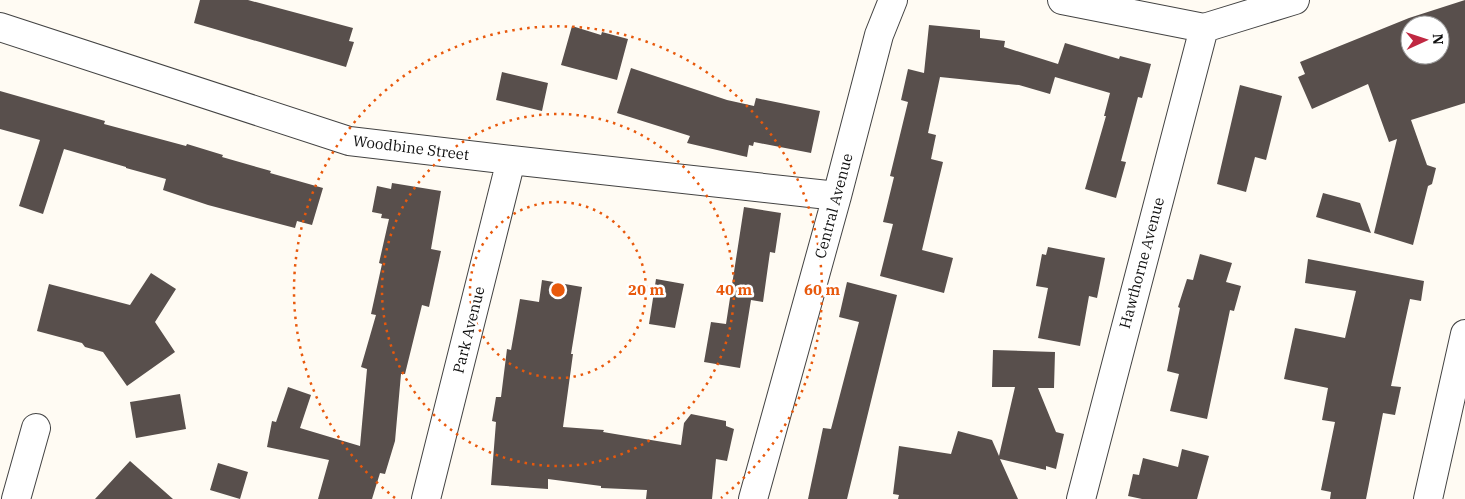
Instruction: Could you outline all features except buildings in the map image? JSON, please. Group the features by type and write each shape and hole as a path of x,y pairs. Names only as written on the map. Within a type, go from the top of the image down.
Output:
{"street":[{"name":"Central Avenue","path":"753,499 879,36 893,0"},
{"path":"1062,0 1204,28 1296,0"},
{"name":"Woodbine Street","path":"0,27 349,140 837,196"},
{"name":"Hawthorne Avenue","path":"1081,499 1204,28"},
{"name":"Park Avenue","path":"426,499 511,160"},
{"path":"1428,499 1464,347"},
{"path":"16,499 36,428"}]}
